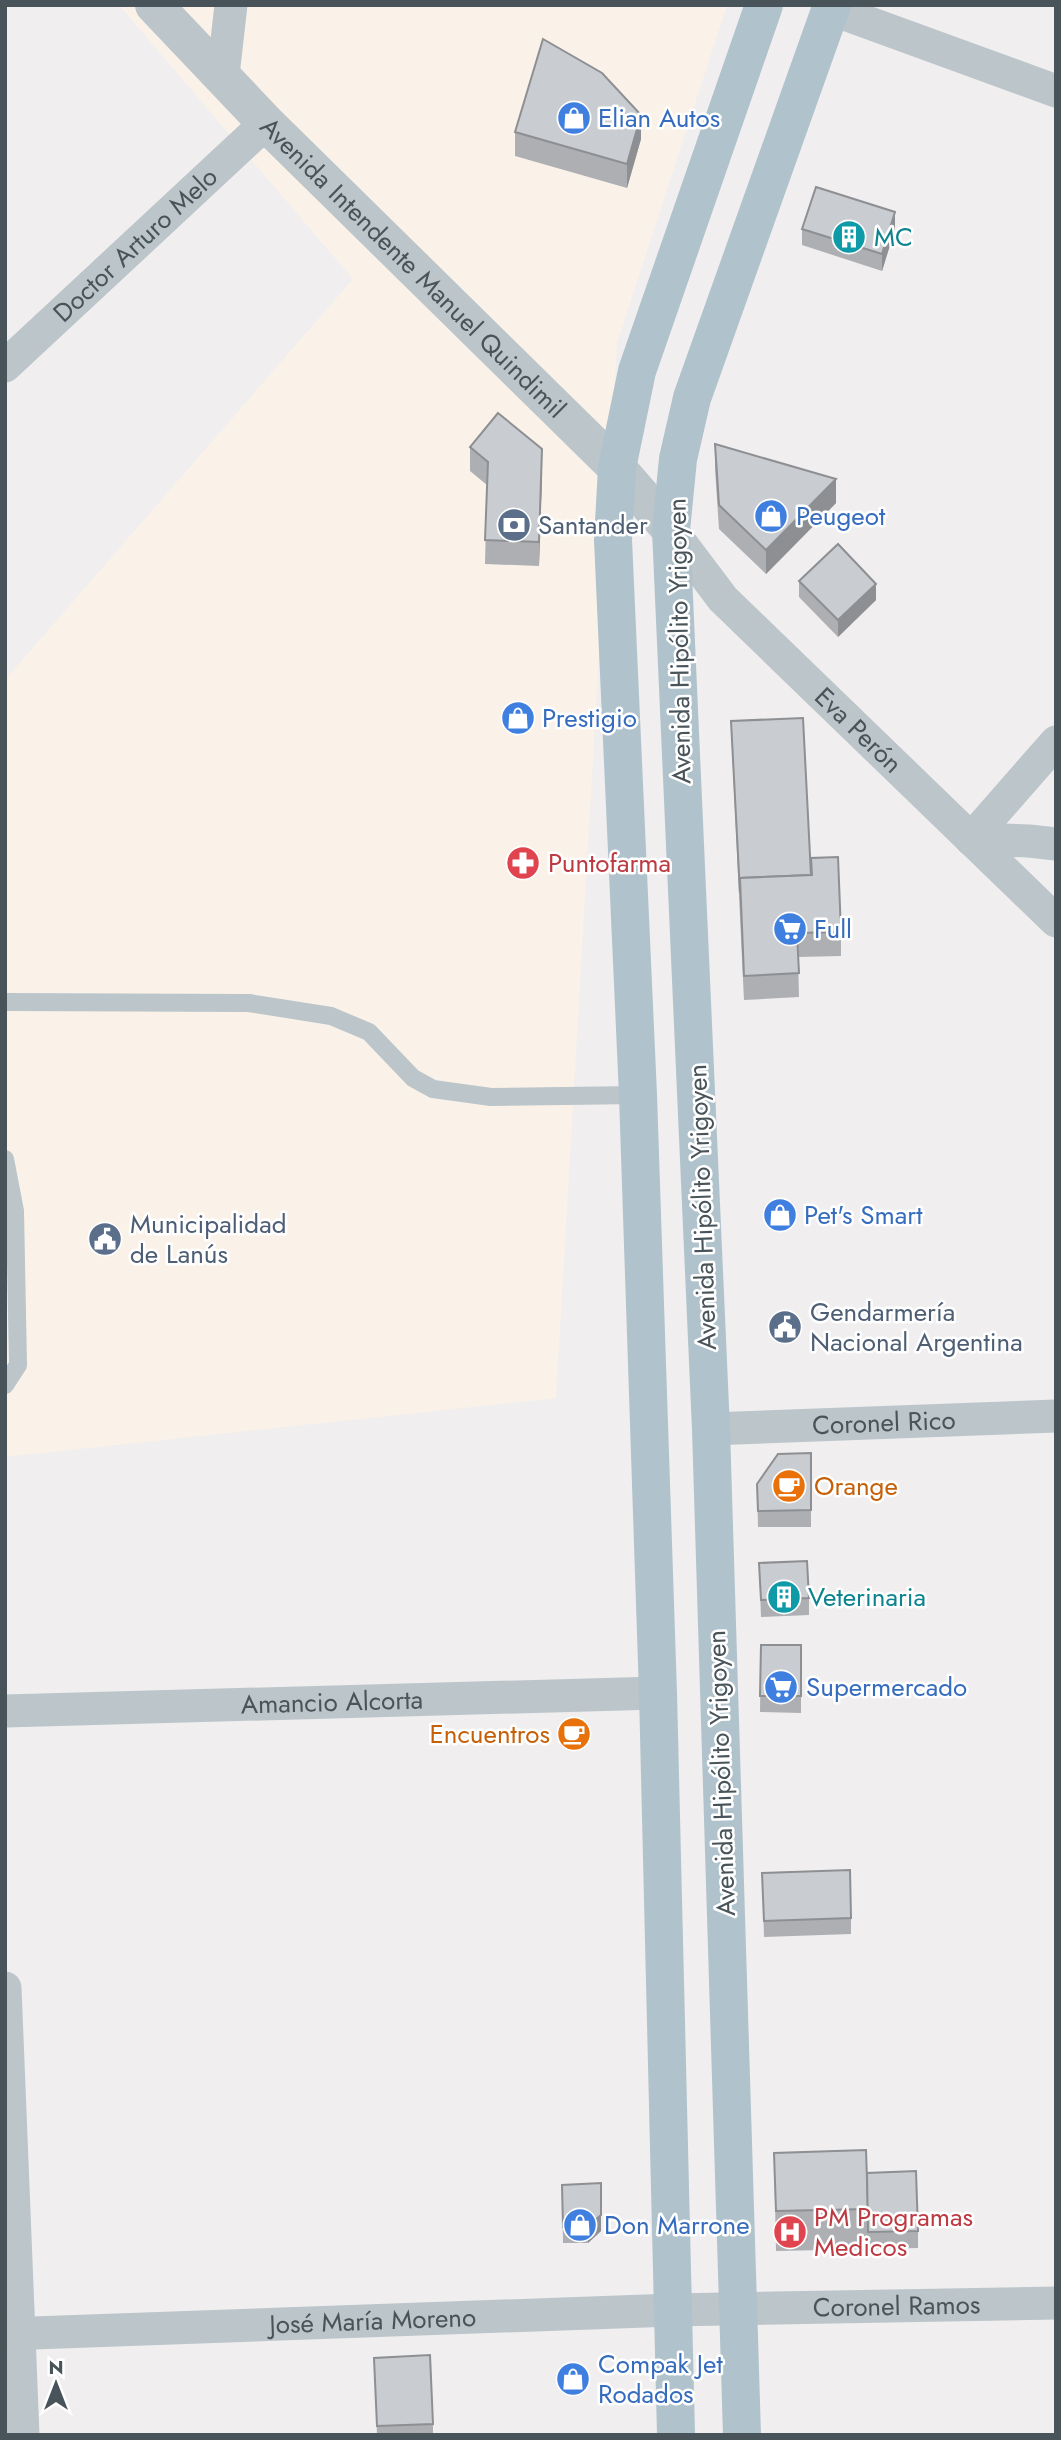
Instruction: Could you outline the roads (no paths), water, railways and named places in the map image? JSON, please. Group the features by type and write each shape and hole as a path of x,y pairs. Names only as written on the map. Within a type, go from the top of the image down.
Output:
{"main road":[{"path":"676,2435 658,1693 638,1095 613,540 617,468 637,371 764,5"},
{"name":"Avenida Hipólito Yrigoyen","path":"742,2435 711,1429 671,530 678,459 692,398 832,7"}],"street":[{"name":"Avenida Intendente Manuel Quindimil","path":"154,5 266,122 617,468 671,530"},
{"path":"223,75 231,5"},
{"path":"832,7 1056,91"},
{"name":"Doctor Arturo Melo","path":"5,366 266,122"},
{"name":"Eva Perón","path":"671,530 723,599 1056,921"},
{"path":"971,839 1056,742"},
{"path":"971,839 1056,844"},
{"name":"Coronel Rico","path":"711,1429 1056,1416"},
{"name":"Amancio Alcorta","path":"5,1711 658,1693"},
{"path":"5,1988 12,2334 23,2435"},
{"name":"Coronel Ramos","path":"739,2310 1056,2303"},
{"name":"José María Moreno","path":"12,2334 673,2310 739,2310"}],"lane":[{"path":"5,1002 249,1003 331,1016 369,1031 413,1078 433,1089 491,1097 638,1095"},
{"path":"5,1159 15,1211 18,1365 5,1385"}],"place":[{"name":"Elian Autos","path":"574,118"},
{"name":"MC","path":"849,237"},
{"name":"Peugeot","path":"771,516"},
{"name":"Santander","path":"514,525"},
{"name":"Prestigio","path":"518,718"},
{"name":"Puntofarma","path":"523,863"},
{"name":"Full","path":"790,929"},
{"name":"Pet's Smart","path":"780,1215"},
{"name":"Municipalidad de Lanús","path":"105,1239"},
{"name":"Gendarmería Nacional Argentina","path":"785,1327"},
{"name":"Orange","path":"789,1486"},
{"name":"Veterinaria","path":"784,1597"},
{"name":"Supermercado","path":"781,1687"},
{"name":"Encuentros","path":"574,1734"},
{"name":"Don Marrone","path":"580,2225"},
{"name":"PM Programas Medicos","path":"790,2232"},
{"name":"Compak Jet Rodados","path":"573,2379"}]}
